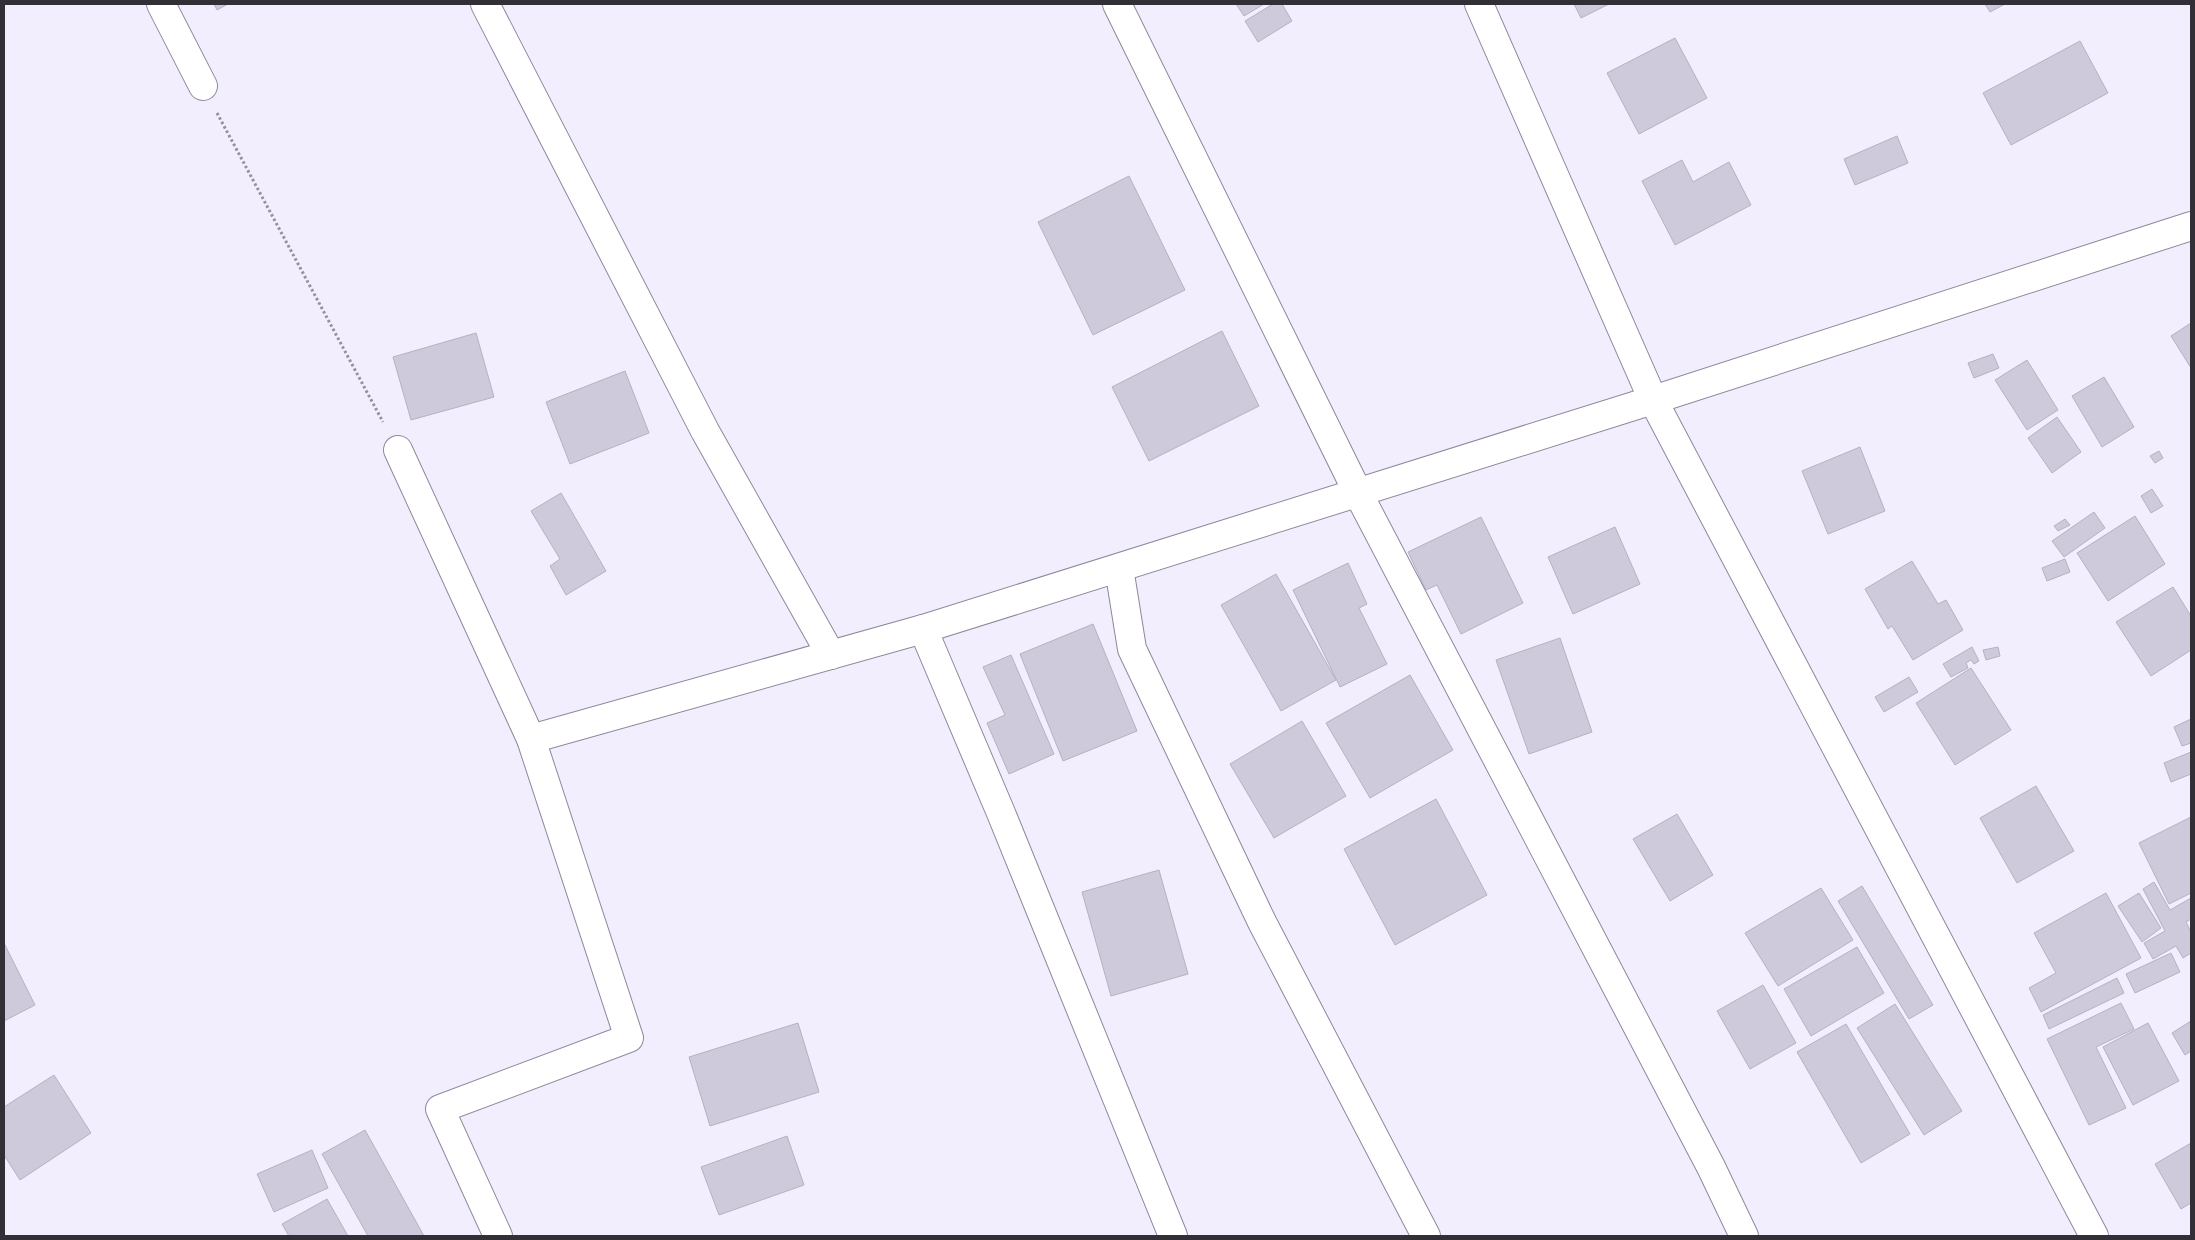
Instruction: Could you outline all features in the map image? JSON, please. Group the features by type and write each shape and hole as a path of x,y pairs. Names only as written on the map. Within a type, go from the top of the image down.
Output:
{"street":[{"path":"161,4 203,86"},
{"path":"485,4 705,431 831,655"},
{"path":"1117,4 1358,493 1711,1167 1744,1236"},
{"path":"1480,4 1653,400 2094,1236"},
{"path":"531,739 923,629 1653,400 2191,226"},
{"path":"398,450 531,739 629,1038 440,1108 498,1236"},
{"path":"1119,568 1132,649 1262,922 1426,1236"},
{"path":"923,629 1002,813 1173,1236"}],"path":[{"path":"203,86 398,450"}],"building":[{"path":"214,4 228,4 217,10"},
{"path":"1236,4 1264,4 1244,16"},
{"path":"1273,4 1282,4 1292,21 1258,42 1245,21"},
{"path":"1574,4 1609,4 1581,18"},
{"path":"1985,4 2005,4 1990,12"},
{"path":"1675,38 1707,98 1639,134 1607,73"},
{"path":"2080,41 2108,93 2011,145 1983,93"},
{"path":"1897,136 1908,163 1855,185 1844,159"},
{"path":"1682,160 1693,182 1729,162 1751,205 1675,245 1642,181"},
{"path":"1129,176 1185,290 1093,335 1038,222"},
{"path":"2191,323 2191,368 2171,336"},
{"path":"1222,331 1259,406 1149,461 1112,387"},
{"path":"476,333 494,397 411,420 393,357"},
{"path":"1993,354 1999,368 1974,378 1968,363"},
{"path":"2027,360 2058,410 2027,430 1995,380"},
{"path":"625,371 649,433 570,464 546,402"},
{"path":"2104,377 2134,427 2102,447 2072,396"},
{"path":"2057,417 2081,452 2052,473 2028,438"},
{"path":"1860,447 1885,511 1828,534 1802,471"},
{"path":"2159,451 2163,458 2155,463 2150,456"},
{"path":"2152,489 2163,506 2151,513 2141,496"},
{"path":"561,493 606,571 566,595 550,566 560,559 531,511"},
{"path":"2094,512 2105,528 2064,557 2052,541"},
{"path":"2135,516 2165,564 2108,601 2077,553"},
{"path":"1481,517 1523,603 1461,634 1437,585 1426,590 1408,552"},
{"path":"2065,519 2070,525 2058,531 2054,526"},
{"path":"1615,527 1640,584 1573,614 1548,557"},
{"path":"2065,559 2070,572 2047,581 2042,568"},
{"path":"1912,561 1938,604 1946,600 1963,630 1913,660 1892,626 1888,629 1865,589"},
{"path":"1348,563 1367,604 1359,608 1387,664 1340,687 1293,590"},
{"path":"1276,574 1336,680 1281,711 1221,605"},
{"path":"2173,587 2191,616 2191,650 2151,676 2116,622"},
{"path":"1093,624 1137,731 1063,761 1020,654"},
{"path":"1560,638 1592,732 1529,754 1496,660"},
{"path":"1972,647 1979,661 1974,664 1971,660 1966,663 1968,668 1951,677 1943,664"},
{"path":"1998,647 2000,656 1986,660 1983,650"},
{"path":"1011,655 1054,754 1009,774 987,723 1005,715 983,667"},
{"path":"1971,668 2011,730 1955,765 1916,703"},
{"path":"1410,675 1453,750 1370,798 1326,723"},
{"path":"1909,677 1918,692 1884,712 1875,697"},
{"path":"2191,719 2191,743 2182,746 2174,727"},
{"path":"1302,721 1346,796 1274,838 1230,764"},
{"path":"2191,752 2191,774 2171,782 2164,763"},
{"path":"2036,786 2074,851 2017,883 1980,818"},
{"path":"1436,799 1487,895 1395,945 1344,849"},
{"path":"1677,814 1713,875 1670,901 1633,839"},
{"path":"2191,817 2191,893 2169,904 2139,843"},
{"path":"1159,870 1188,974 1111,996 1082,892"},
{"path":"2154,882 2170,910 2191,898 2191,919 2186,922 2191,932 2191,953 2183,958 2176,946 2153,959 2144,943 2165,931 2143,889"},
{"path":"1862,886 1933,1005 1909,1019 1838,901"},
{"path":"1821,888 1853,940 1778,986 1745,933"},
{"path":"2106,893 2141,958 2041,1012 2029,988 2056,973 2034,933"},
{"path":"2139,893 2161,928 2142,942 2118,906"},
{"path":"4,943 35,1005 4,1021"},
{"path":"1857,947 1884,993 1811,1036 1784,989"},
{"path":"2171,953 2180,972 2135,993 2126,974"},
{"path":"2117,978 2124,993 2049,1029 2043,1015"},
{"path":"1763,985 1796,1043 1750,1069 1717,1011"},
{"path":"2121,1003 2134,1029 2096,1047 2126,1108 2089,1125 2047,1039"},
{"path":"1895,1004 1962,1111 1924,1135 1857,1028"},
{"path":"2191,1021 2191,1051 2185,1055 2172,1033"},
{"path":"798,1023 819,1092 710,1126 689,1057"},
{"path":"2148,1023 2179,1081 2133,1105 2103,1047"},
{"path":"1846,1024 1910,1134 1861,1163 1797,1052"},
{"path":"54,1075 91,1133 20,1180 4,1155 4,1107"},
{"path":"365,1130 424,1236 368,1236 322,1154"},
{"path":"787,1136 804,1185 719,1215 701,1167"},
{"path":"2191,1143 2191,1203 2181,1209 2155,1164"},
{"path":"312,1150 328,1188 274,1212 257,1174"},
{"path":"327,1199 348,1236 289,1236 282,1224"}]}
